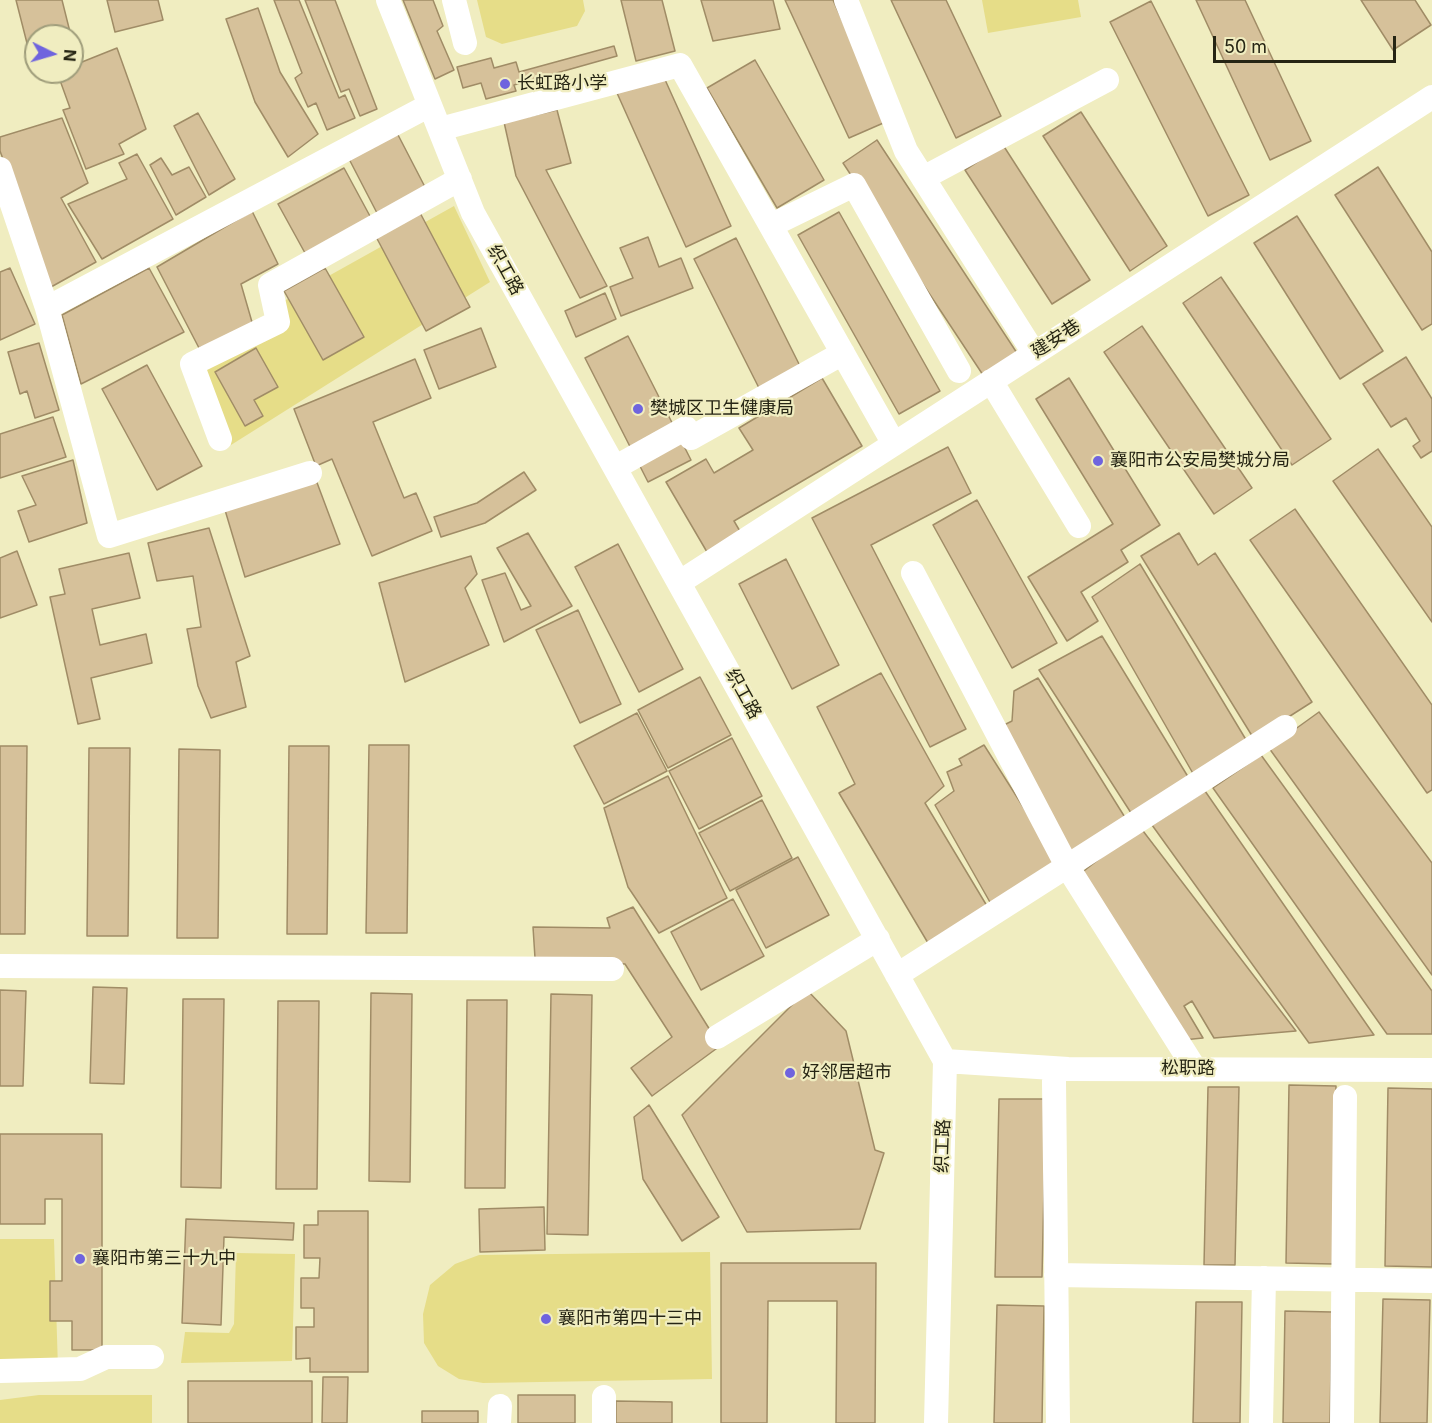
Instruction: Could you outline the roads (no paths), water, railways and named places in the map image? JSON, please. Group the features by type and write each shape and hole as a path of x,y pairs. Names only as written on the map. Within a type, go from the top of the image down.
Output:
{"street":[{"name":"织工路","path":"388,0 474,213 945,1061 936,1423"},
{"path":"454,0 465,43"},
{"path":"846,0 906,151 1034,353"},
{"path":"440,129 680,65 894,444"},
{"path":"923,178 1107,80"},
{"name":"建安巷","path":"680,582 1432,97"},
{"path":"47,309 430,105"},
{"path":"0,169 47,309 109,536 310,473"},
{"path":"220,439 192,364 278,322 270,285 460,179"},
{"path":"772,225 854,185 959,371"},
{"path":"616,467 686,429 691,438 843,353"},
{"path":"992,381 1079,526"},
{"path":"913,573 1067,866 1195,1070"},
{"path":"897,975 1286,727"},
{"path":"717,1037 878,939"},
{"path":"0,966 612,969"},
{"name":"松职路","path":"945,1061 1068,1069 1432,1071"},
{"path":"1054,1082 1058,1423"},
{"path":"1342,1423 1345,1097"},
{"path":"1056,1275 1432,1281"},
{"path":"1261,1423 1264,1278"},
{"path":"0,1371 80,1369 106,1357 152,1357"},
{"path":"604,1397 604,1423"}],"place":[{"name":"长虹路小学","path":"505,84"},
{"name":"樊城区卫生健康局","path":"638,409"},
{"name":"襄阳市公安局樊城分局","path":"1098,461"},
{"name":"好邻居超市","path":"790,1073"},
{"name":"襄阳市第三十九中","path":"80,1259"},
{"name":"襄阳市第四十三中","path":"546,1319"}]}
